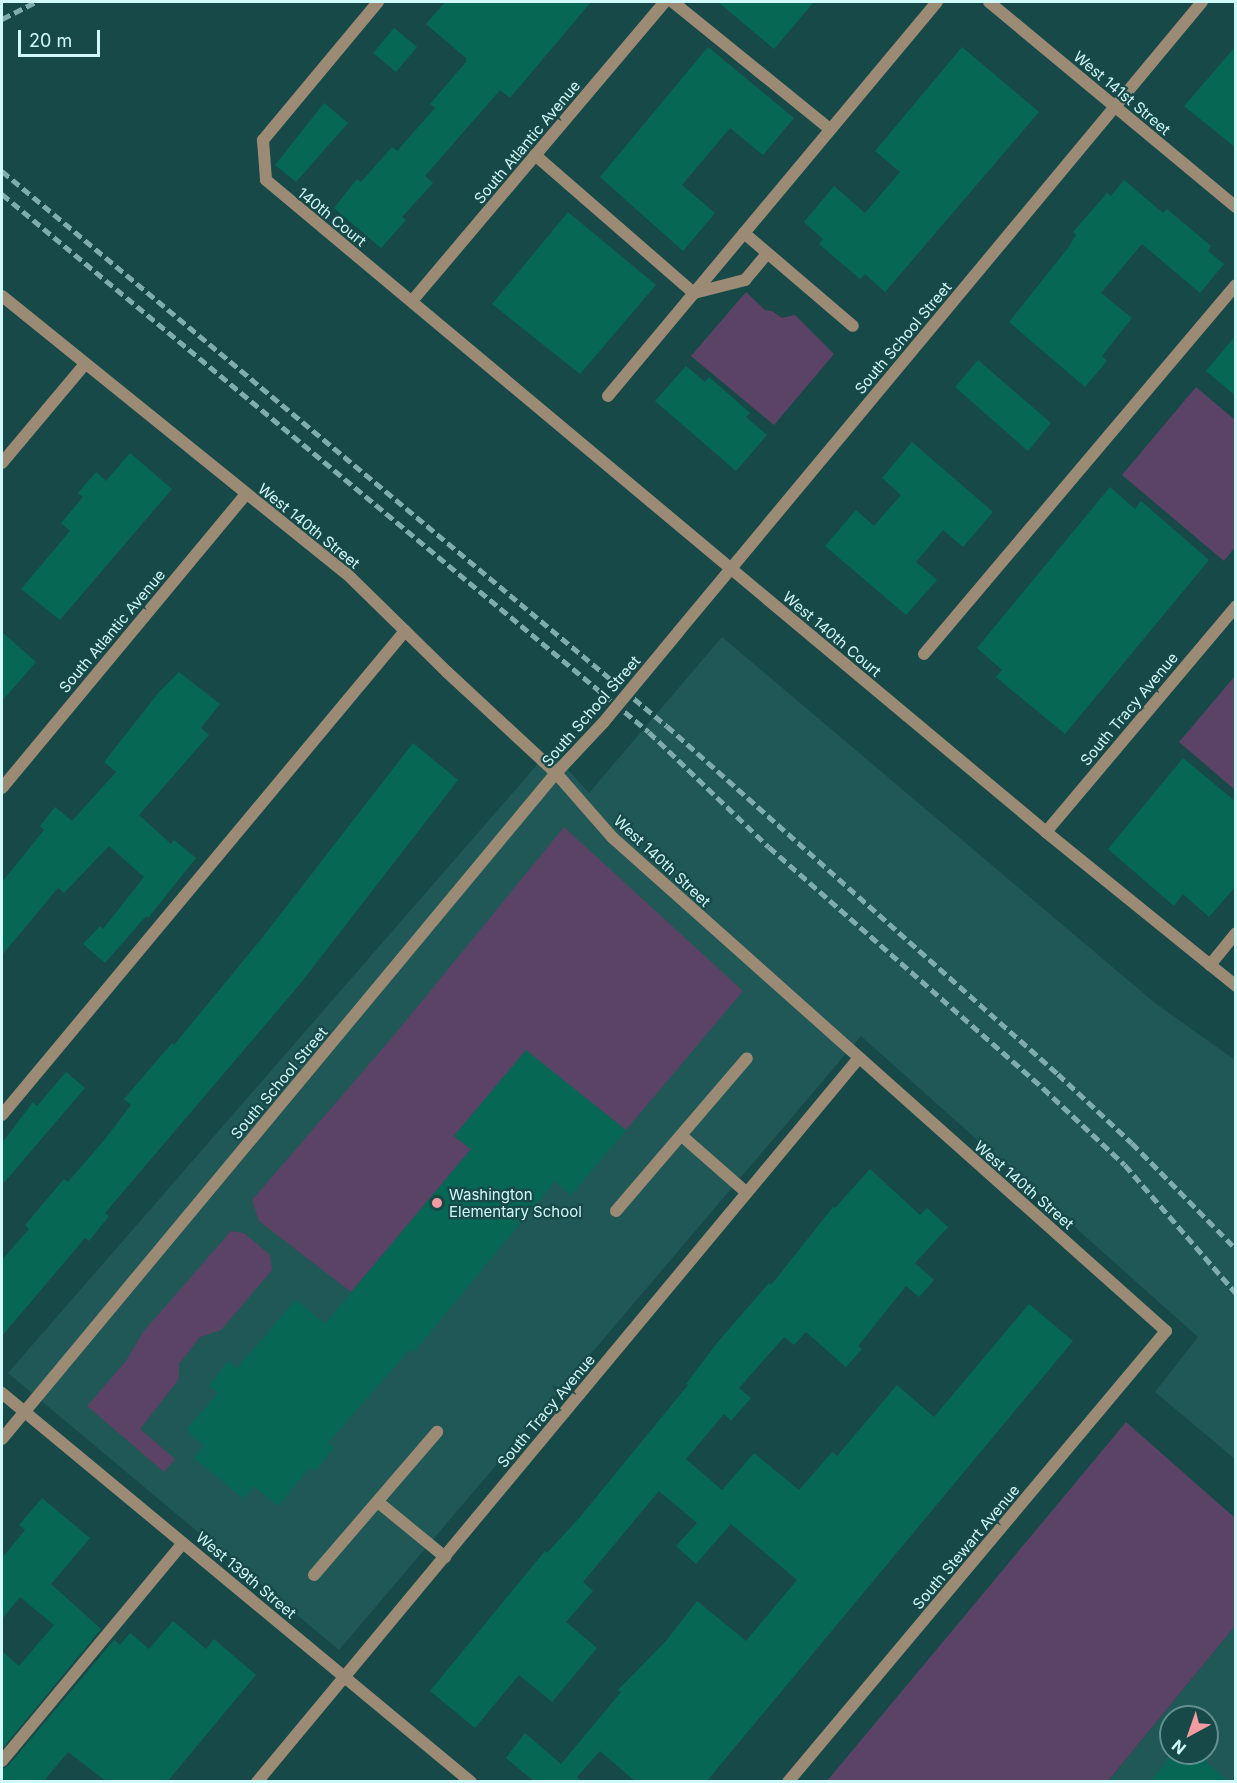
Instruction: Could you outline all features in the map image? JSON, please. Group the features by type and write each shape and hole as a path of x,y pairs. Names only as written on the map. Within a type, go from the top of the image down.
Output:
{"street":[{"name":"140th Court","path":"378,2 263,140 266,180 412,301"},
{"name":"South Atlantic Avenue","path":"412,301 665,2"},
{"path":"674,2 830,129"},
{"path":"608,396 937,2"},
{"name":"West 141st Street","path":"989,2 1236,207"},
{"name":"South School Street","path":"2,1439 556,773 603,723 1202,2"},
{"path":"535,155 694,292"},
{"path":"744,233 853,326"},
{"path":"694,292 745,280 767,254"},
{"path":"924,654 1236,285"},
{"name":"West 140th Street","path":"2,296 347,574 556,773 613,838 858,1059 1167,1331"},
{"name":"West 140th Court","path":"412,301 1046,832 1236,986"},
{"path":"2,463 84,364"},
{"name":"South Atlantic Avenue","path":"2,788 246,494"},
{"name":"South Tracy Avenue","path":"1046,832 1236,606"},
{"path":"2,1115 405,631"},
{"path":"1209,964 1236,933"},
{"path":"616,1211 747,1058"},
{"name":"South Tracy Avenue","path":"257,1782 858,1059"},
{"path":"682,1136 747,1193"},
{"name":"South Stewart Avenue","path":"788,1782 1167,1331"},
{"name":"West 139th Street","path":"2,1394 471,1782"},
{"path":"314,1575 437,1432"},
{"path":"378,1502 445,1557"},
{"path":"2,1761 183,1543"}],"shaded area":[{"path":"746,292 765,310 772,311 782,318 795,315 834,354 774,425 691,356"},
{"path":"1196,387 1235,420 1235,547 1224,561 1122,475"},
{"name":"Washington Elementary School","path":"722,637 1155,1003 1235,1060 1235,1459 1155,1392 1198,1337 861,1036 339,1650 8,1373 550,750 589,793"},
{"path":"1235,676 1235,790 1179,742"},
{"path":"564,827 743,991 626,1130 526,1051 454,1136 471,1149 351,1292 259,1221 252,1200 395,1034"},
{"path":"231,1231 244,1233 270,1255 272,1270 221,1330 200,1337 179,1364 179,1379 140,1429 175,1459 164,1472 87,1406 126,1361 143,1332"},
{"path":"1126,1422 1235,1518 1235,1626 1170,1705 1159,1705 1159,1719 1108,1781 827,1781"},
{"path":"1235,1626 1235,1781 1108,1781 1159,1719 1159,1765 1219,1765 1219,1705 1170,1705"}],"building":[{"path":"445,2 591,2 510,98 500,90 425,176 433,183 402,217 406,220 381,248 334,208 357,179 361,182 392,147 397,151 435,108 430,104 466,62 466,58 426,24"},
{"path":"718,2 814,2 774,49"},
{"path":"394,28 417,47 396,72 373,53"},
{"path":"1236,46 1236,148 1184,106"},
{"path":"708,47 794,118 763,155 730,128 682,185 715,213 683,251 600,177"},
{"path":"962,47 1039,112 885,292 865,274 860,279 819,244 823,239 804,222 834,186 865,213 900,172 875,151"},
{"path":"324,103 348,123 296,182 275,165"},
{"path":"1124,180 1163,213 1167,209 1211,246 1208,251 1224,264 1200,293 1142,244 1101,293 1132,318 1102,356 1107,361 1085,387 1009,322 1068,248 1076,235 1073,232 1107,193 1111,196"},
{"path":"568,212 656,285 580,374 492,304"},
{"path":"1236,335 1236,396 1206,371"},
{"path":"978,360 1051,423 1028,451 955,387"},
{"path":"686,366 705,382 709,377 750,413 746,417 767,435 736,471 655,401"},
{"path":"912,442 993,512 963,547 943,530 916,562 937,580 906,615 825,546 856,510 874,526 901,495 882,478"},
{"path":"130,453 172,489 60,620 21,589 70,531 61,523 83,497 78,493 96,472 106,481"},
{"path":"1110,487 1135,509 1141,501 1209,560 1065,734 996,677 1002,670 977,648"},
{"path":"2,632 36,662 2,701"},
{"path":"179,672 220,704 201,728 209,735 139,815 171,844 174,840 196,858 148,918 146,916 105,963 83,944 100,926 103,929 144,877 109,846 64,893 58,888 2,955 2,882 44,830 40,826 55,807 72,821 116,772 104,762 159,692"},
{"path":"413,743 458,780 300,984 105,1213 109,1216 89,1241 85,1238 2,1336 2,1260 29,1229 25,1225 64,1179 68,1182 105,1139 131,1105 124,1099 172,1043 174,1045 262,938"},
{"path":"1183,758 1236,802 1236,886 1209,917 1183,894 1174,906 1108,849"},
{"path":"526,1050 626,1130 571,1195 555,1181 414,1352 410,1349 328,1443 334,1448 315,1471 310,1467 278,1506 254,1486 244,1499 194,1458 204,1446 186,1430 218,1393 209,1386 228,1361 237,1368 296,1300 325,1324 471,1149 454,1136"},
{"path":"66,1072 85,1088 2,1185 2,1143 33,1102 37,1106"},
{"path":"870,1169 920,1215 927,1208 948,1227 915,1263 934,1280 919,1297 906,1286 858,1346 862,1349 846,1367 806,1332 794,1345 784,1337 739,1388 751,1398 731,1421 724,1414 686,1459 722,1490 754,1453 799,1490 832,1452 837,1456 897,1385 934,1417 1029,1304 1073,1341 706,1782 636,1782 600,1751 577,1777 582,1782 535,1782 506,1758 525,1733 561,1764 621,1692 618,1690 666,1641 697,1601 746,1641 797,1580 731,1524 696,1564 676,1546 697,1523 659,1491 583,1582 593,1591 566,1622 597,1648 552,1702 519,1675 475,1728 430,1691 545,1551 547,1553 580,1517 688,1385 686,1384 717,1343 769,1283 771,1285 833,1207 835,1208"},
{"path":"42,1498 90,1538 51,1584 101,1629 2,1749 2,1651 19,1666 54,1625 20,1597 2,1619 2,1558 25,1530 19,1525"},
{"path":"173,1621 206,1649 214,1639 256,1675 167,1782 107,1782 68,1752 43,1782 2,1782 2,1769 8,1766 114,1640 120,1645 130,1633 149,1649"},
{"path":"1163,1765 1210,1765 1229,1782 1150,1782"}],"railway":[{"path":"2,19 35,2"},
{"path":"2,171 667,726 1058,1074 1132,1143 1236,1249"},
{"path":"2,194 649,732 769,847 1043,1088 1125,1165 1236,1293"}],"place":[{"name":"Washington Elementary School","path":"437,1203"}]}
